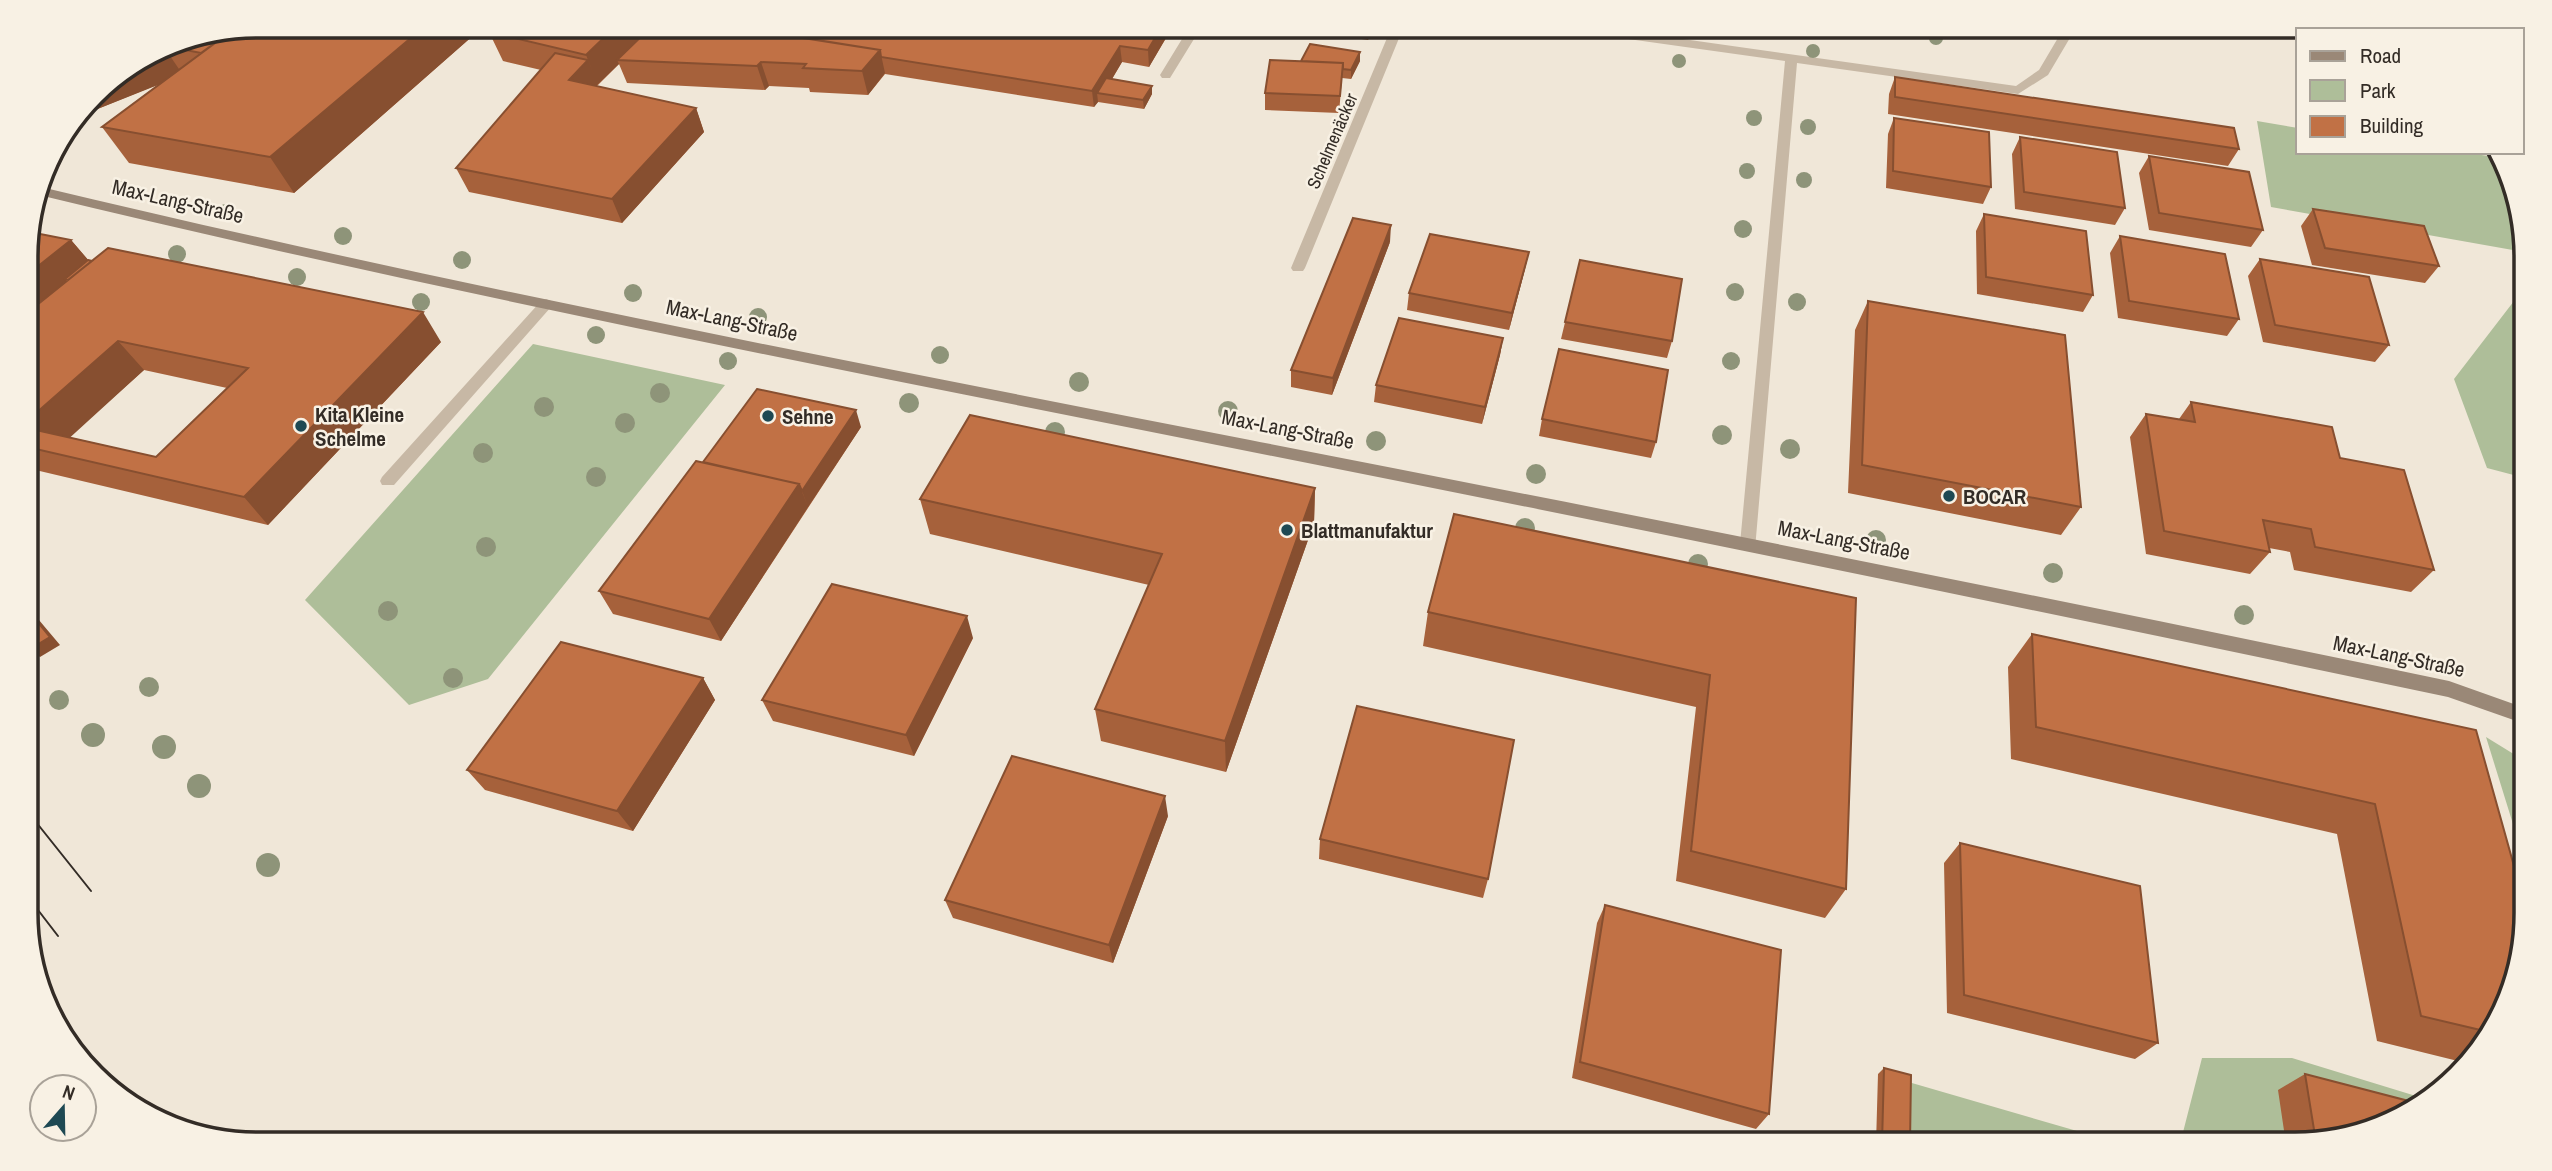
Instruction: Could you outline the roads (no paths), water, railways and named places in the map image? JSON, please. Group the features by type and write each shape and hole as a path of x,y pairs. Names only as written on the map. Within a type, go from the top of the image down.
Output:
{"main road":[{"name":"Max-Lang-Straße","path":"49,193 173,223 546,304 1749,544 2449,689 2514,712"}],"street":[{"path":"1166,75 1189,38"},
{"name":"Schelmenäcker","path":"1298,268 1393,38"},
{"path":"1649,38 2018,90 2044,72 2064,38"},
{"path":"1749,544 1791,58"},
{"path":"388,481 546,304"}],"tram line":[{"path":"38,825 91,891"},
{"path":"38,910 58,936"}],"place":[{"name":"Sehne","path":"768,416"},
{"name":"Kita Kleine Schelme","path":"301,426"},
{"name":"BOCAR","path":"1949,496"},
{"name":"Blattmanufaktur","path":"1287,530"}]}
